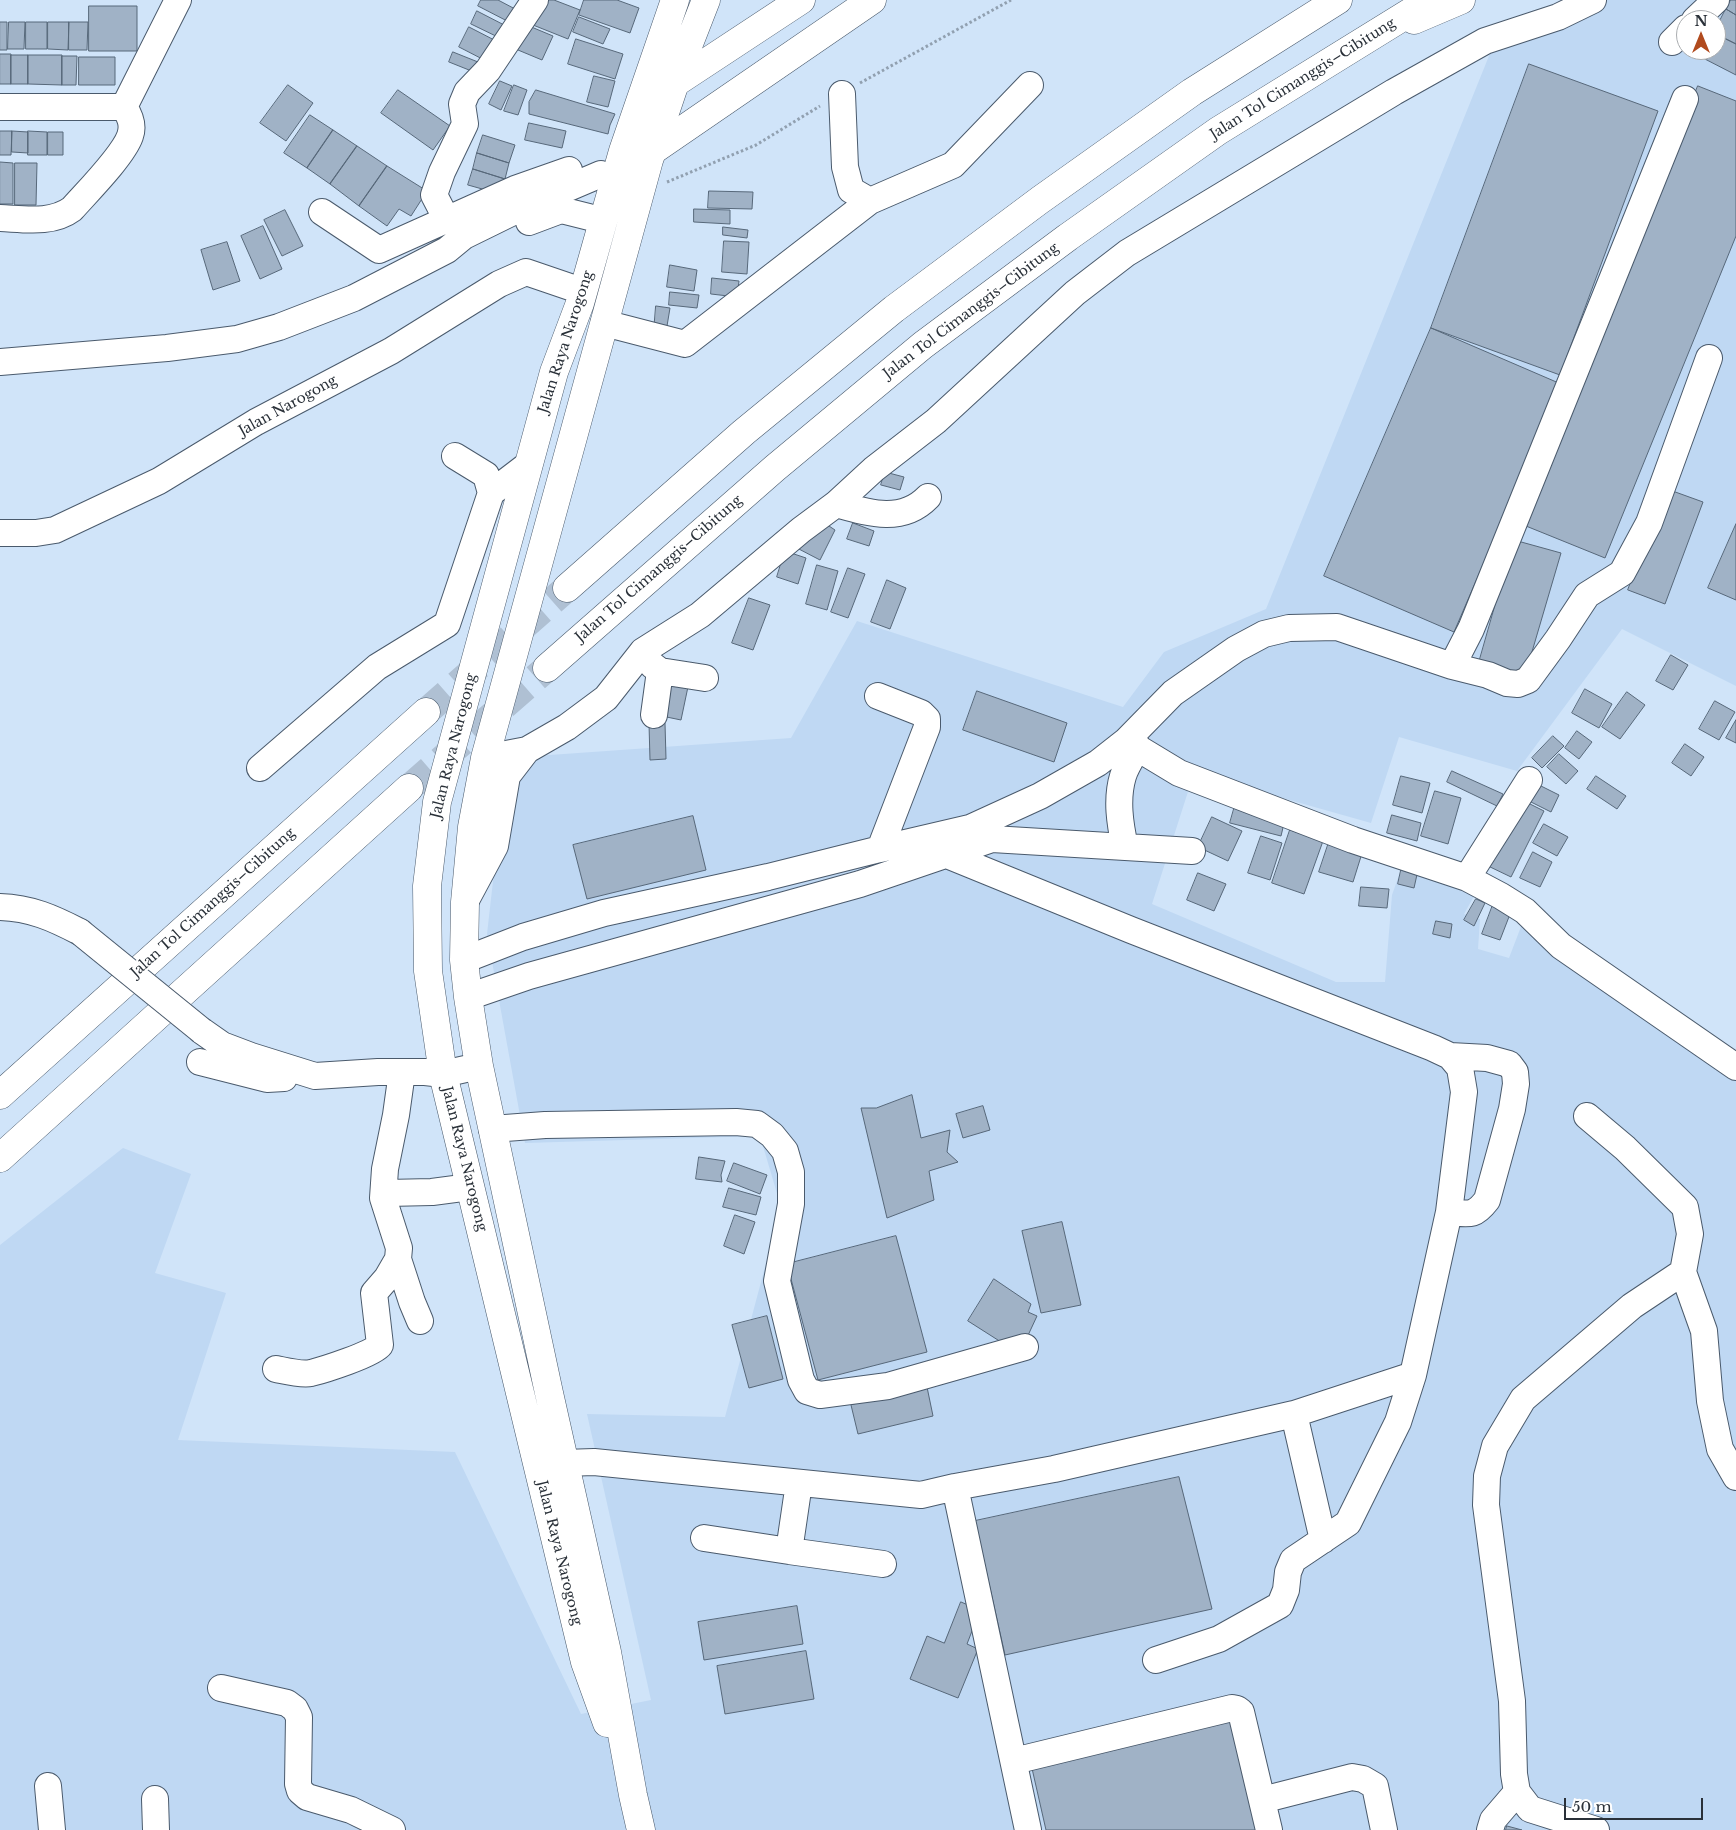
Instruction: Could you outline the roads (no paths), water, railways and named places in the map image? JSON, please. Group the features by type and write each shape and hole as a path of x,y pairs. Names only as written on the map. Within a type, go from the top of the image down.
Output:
{"main road":[{"path":"554,372 570,287 589,217 611,158 640,53 659,0"},
{"name":"Jalan Raya Narogong","path":"633,1795 585,1662 443,1074 428,971 427,886 437,802 554,372 580,303 611,158 649,74 675,0"},
{"name":"Jalan Raya Narogong","path":"641,1830 607,1652 479,1066 464,960 465,902 472,827 485,758 652,151 706,0"},
{"path":"649,74 675,83 801,0"},
{"path":"611,158 652,151 872,0"},
{"path":"567,588 744,432 894,309 1040,200 1192,92 1338,0"},
{"name":"Jalan Tol Cimanggis–Cibitung","path":"547,668 775,468 924,345 1068,237 1218,131 1430,0"},
{"path":"1356,44 1461,0"},
{"name":"Jalan Tol Cimanggis–Cibitung","path":"0,1095 426,712"},
{"path":"0,1158 410,788"}],"street":[{"path":"124,108 178,0"},
{"path":"448,220 434,195 442,172 465,124 462,104 467,92 488,70 535,0"},
{"path":"485,758 527,750 567,727 606,698 643,651 700,615 801,530 836,504 874,469 936,421 1075,293 1126,253 1394,92 1486,41 1558,17 1593,0"},
{"path":"1706,10 1716,0"},
{"path":"604,323 684,344 870,202 952,165 1030,85"},
{"path":"842,94 845,168 852,190 870,202"},
{"path":"1452,666 1471,629 1685,99"},
{"path":"0,107 124,108"},
{"path":"0,218 55,219 72,209 124,148 131,135 131,118 124,108"},
{"path":"322,212 379,250 515,189 611,158"},
{"path":"0,362 167,348 237,339 279,327 354,298 447,250 464,236 526,206 611,158"},
{"path":"447,250 470,248 561,210 589,217"},
{"name":"Jalan Narogong","path":"0,533 36,533 55,530 159,481 256,422 391,350 499,284 526,272 570,287"},
{"path":"464,960 523,938 604,913 768,878 970,828 1040,796 1132,744 1173,693 1236,649 1264,634 1290,628 1337,627 1452,666 1488,675 1507,683 1518,684 1528,680 1588,595 1622,573 1649,523 1709,358"},
{"path":"260,768 377,666 447,624 491,493 486,474 456,456"},
{"path":"491,493 529,464"},
{"path":"836,504 889,515 918,507 928,497"},
{"path":"643,651 652,665 660,671 705,678"},
{"path":"654,715 660,671"},
{"path":"878,696 921,713 927,719 927,726 880,849"},
{"path":"1132,744 1179,773 1353,840 1467,878 1501,896 1525,912 1560,946 1736,1067"},
{"path":"1125,847 1121,826 1119,796 1132,744"},
{"path":"465,902 495,846 507,776 527,750"},
{"path":"1467,878 1529,780"},
{"path":"468,996 529,976 860,884 992,839 1192,851"},
{"path":"947,855 1450,1056 1487,1058 1509,1064 1515,1072 1516,1084 1512,1109 1487,1200 1479,1210 1471,1214 1449,1212"},
{"path":"0,908 10,908 50,916 80,932 202,1032 222,1045 316,1076"},
{"path":"1156,1660 1219,1639 1280,1605 1286,1590 1288,1572 1293,1560 1348,1523 1398,1422 1413,1375 1449,1212 1464,1092 1460,1068 1450,1056"},
{"path":"200,1062 267,1079 402,1072 443,1074 479,1066"},
{"path":"402,1072 396,1115 385,1169 384,1198 399,1248 398,1259 420,1321"},
{"path":"1587,1116 1625,1148 1685,1207 1690,1234 1683,1272 1704,1331 1710,1401 1720,1449 1736,1477"},
{"path":"492,1129 545,1125 736,1122 757,1124 772,1135 785,1152 790,1172 791,1204 777,1281 801,1380 807,1391 820,1395 888,1386 1025,1346"},
{"path":"385,1195 387,1193 432,1192 470,1187"},
{"path":"276,1370 309,1374 377,1349 380,1345 374,1293 387,1278 398,1259"},
{"path":"1596,1830 1530,1809 1517,1792 1514,1774 1512,1701 1486,1505 1487,1476 1495,1446 1522,1399 1632,1306 1683,1272"},
{"path":"564,1462 594,1462 921,1495 1054,1469 1294,1414 1413,1375"},
{"path":"1294,1414 1323,1540"},
{"path":"789,1551 799,1483"},
{"path":"955,1487 1028,1830"},
{"path":"704,1538 883,1564"},
{"path":"220,1688 287,1704 295,1709 299,1717 298,1784 300,1791 307,1797 351,1810 392,1830"},
{"path":"1014,1761 1232,1708 1237,1709 1241,1712 1269,1830"},
{"path":"1262,1800 1352,1777 1363,1779 1375,1786 1384,1830"},
{"path":"48,1786 52,1830"},
{"path":"1490,1830 1493,1820 1517,1792"},
{"path":"155,1799 156,1830"}],"tunnel":[{"path":"426,712 567,588"},
{"path":"409,788 547,668"}]}
